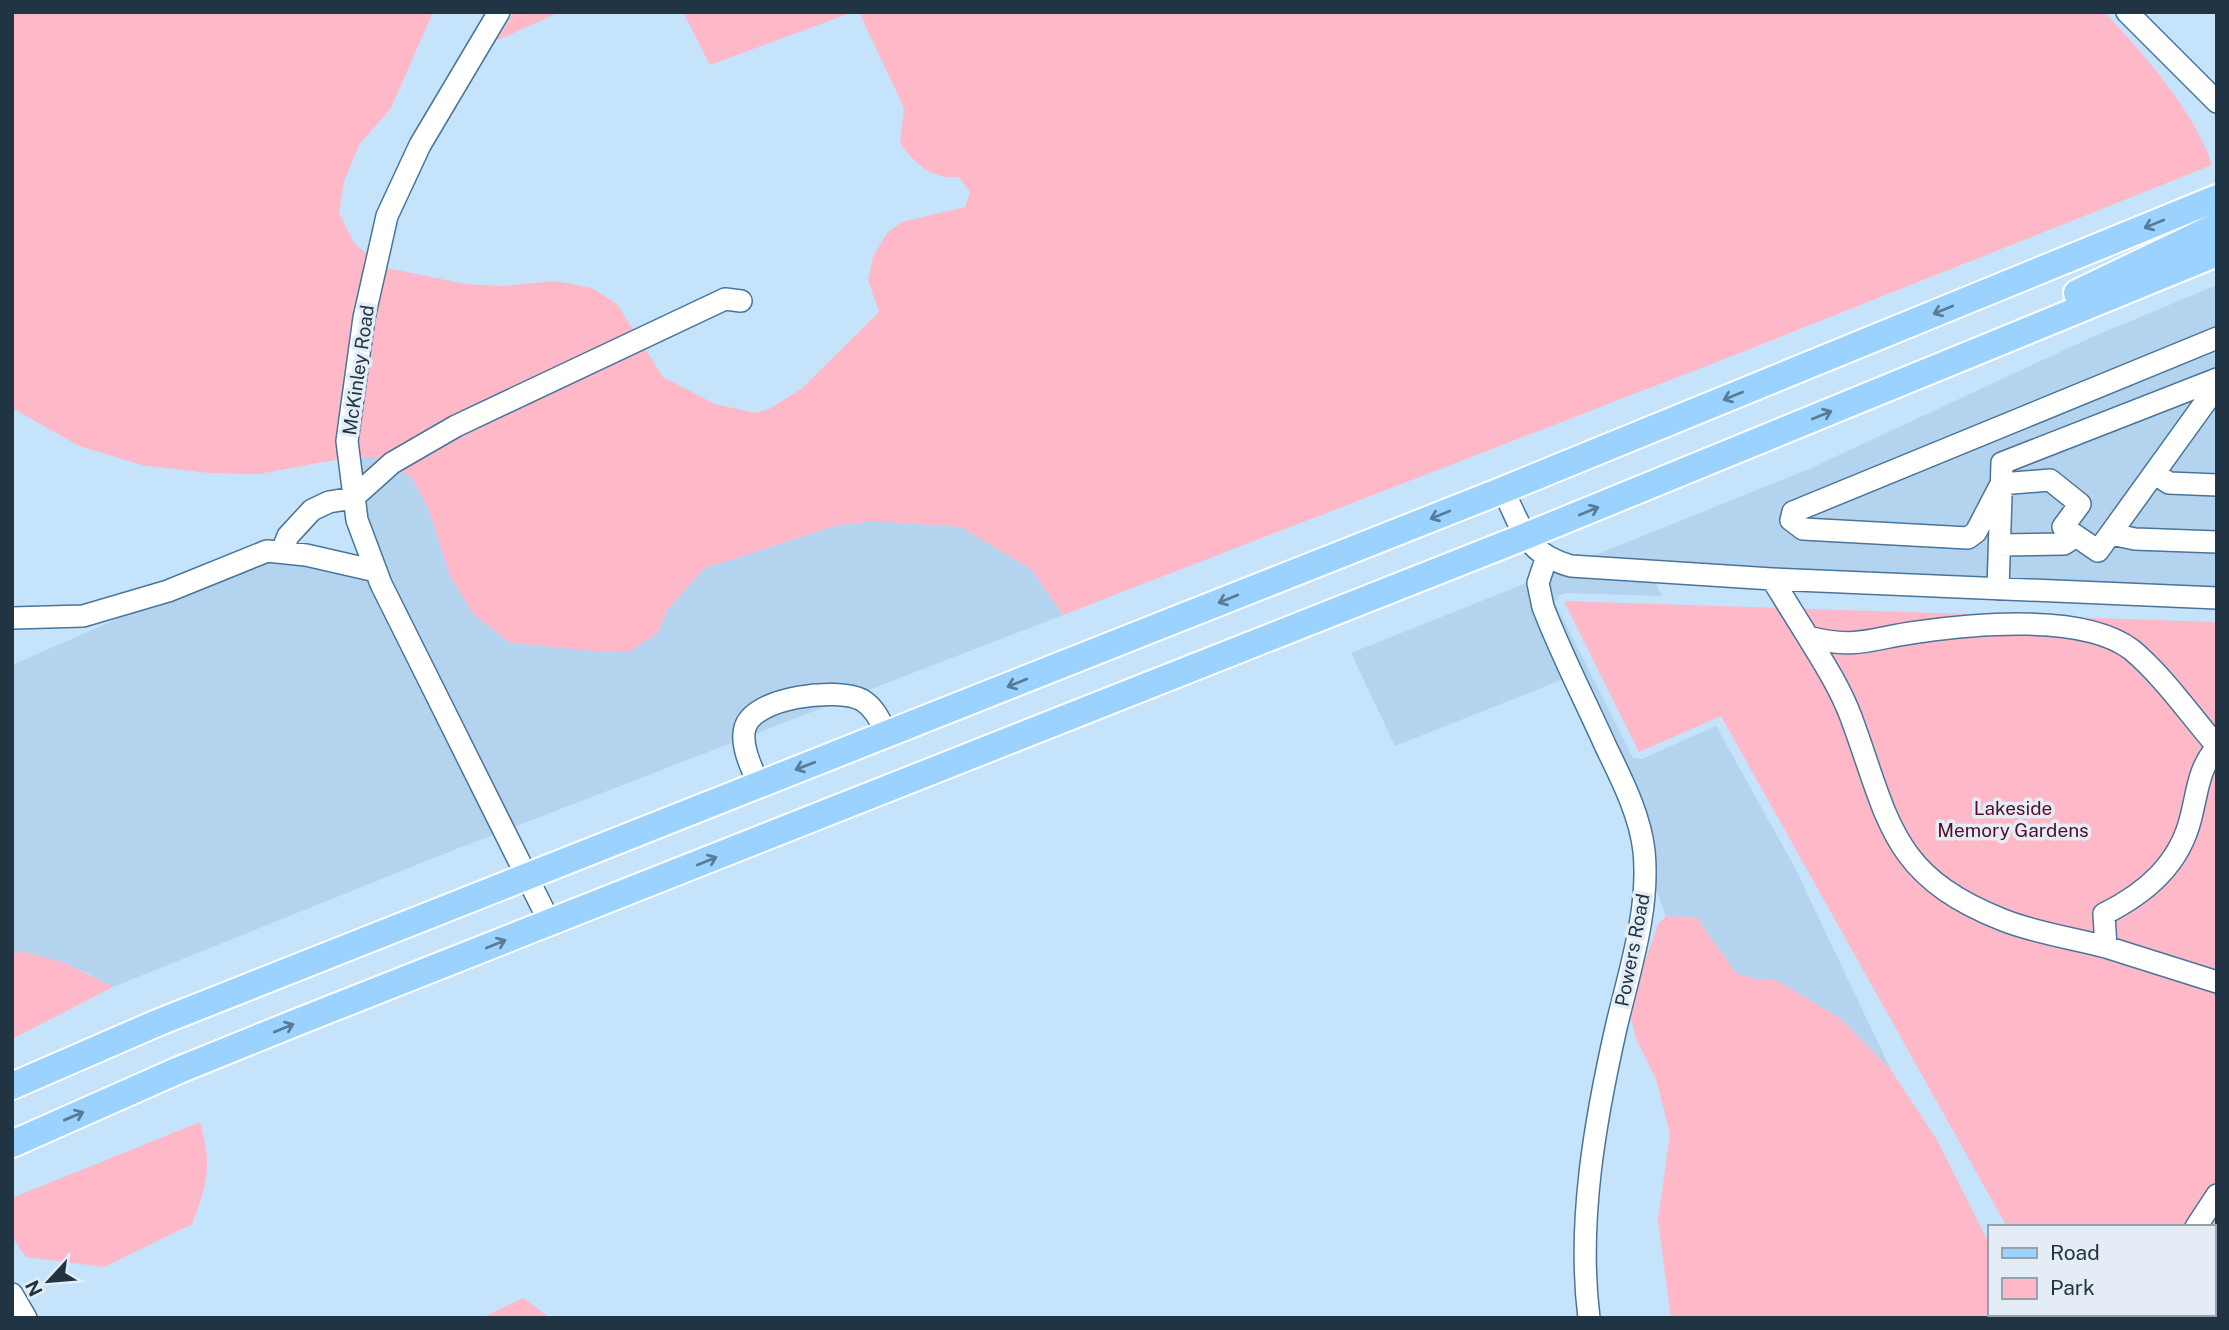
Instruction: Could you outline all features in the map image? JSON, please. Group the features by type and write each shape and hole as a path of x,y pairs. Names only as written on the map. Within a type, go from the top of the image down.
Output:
{"main road":[{"path":"12,1086 157,1023 1503,490 2217,198"},
{"path":"2011,338 2031,315 2217,226"},
{"path":"12,1144 179,1070 1526,537 2217,253"}],"street":[{"name":"McKinley Road","path":"499,12 420,145 387,216 364,318 347,441 357,520 376,571 550,923"},
{"path":"2127,12 2217,102"},
{"path":"282,551 288,536 312,510 329,502 353,498 392,463 456,426 725,299 741,301"},
{"path":"2001,484 1976,532 1968,538 1803,529 1791,520 1793,512 2217,338"},
{"path":"1998,589 2002,463 2217,379"},
{"path":"2001,484 2050,480 2080,504 2063,527 2098,551 2217,386"},
{"path":"2154,474 2169,483 2217,485"},
{"path":"1503,490 1526,537 1546,559 1571,566 1772,579 2217,598"},
{"path":"2111,534 2135,539 2217,542"},
{"path":"2000,545 2064,544 2076,536"},
{"path":"12,618 83,616 168,591 267,551 282,551 376,571"},
{"name":"Powers Road","path":"1546,559 1538,583 1543,607 1625,787 1644,850 1642,912 1604,1079 1595,1142 1587,1234 1589,1318"},
{"path":"1772,579 1836,682 1897,842 1928,877 1953,896 2006,922 2106,947 2217,982"},
{"path":"1808,637 1852,645 1942,628 2046,624 2111,639 2130,649 2150,667 2217,747 2200,772 2190,820 2171,865 2122,905 2104,914 2106,947"},
{"path":"759,785 750,764 744,731 747,721 765,709 793,698 838,693 860,699 874,710 887,734"},
{"path":"2197,1225 2217,1195"},
{"path":"12,1294 25,1317"}],"shaded area":[{"path":"2217,285 2217,588 1774,570 1588,558 1809,469 2090,338"},
{"path":"351,457 381,457 412,478 429,510 450,576 473,614 510,643 658,633 667,610 705,568 835,526 871,521 961,526 1032,570 1063,615 454,850 113,987 85,972 24,952 12,953 12,665 275,550 365,560"},
{"path":"1554,572 1569,576 1655,582 1662,596 1565,593 1558,596 1555,603 1633,758 1642,759 1716,726 1794,866 1891,1070 1841,1019 1778,981 1756,979 1736,973 1696,917 1666,916 1596,730 1571,676 1395,746 1351,653"}],"green space":[{"path":"12,12 433,12 391,108 359,145 344,182 339,213 354,243 382,267 465,284 504,286 555,281 592,288 617,304 663,377 715,404 755,413 769,409 801,389 879,312 868,280 873,257 887,233 902,222 965,207 970,192 959,177 940,176 925,169 900,143 904,108 859,12 2104,12 2150,64 2181,105 2205,146 2212,165 1745,351 1063,615 1032,570 961,527 871,521 835,526 705,568 667,610 658,633 630,651 606,652 510,643 473,614 450,576 429,510 412,478 381,457 351,457 259,474 209,473 142,465 79,446 12,408"},
{"path":"514,12 560,12 496,41"},
{"path":"683,12 853,12 710,65"},
{"name":"Lakeside Memory Gardens","path":"1564,601 2217,622 2217,1318 2059,1318 2058,1316 2215,1316 2215,1225 2006,1225 1721,716 1639,752"},
{"path":"1666,916 1696,917 1736,973 1756,979 1778,981 1841,1019 1891,1070 1937,1140 1988,1241 1988,1316 2037,1318 1671,1318 1658,1220 1670,1134 1656,1079 1636,1039 1629,1009 1658,924"},
{"path":"24,952 63,962 113,987 12,1039 12,953"},
{"path":"200,1122 207,1162 205,1185 192,1224 104,1267 26,1257 12,1237 12,1198"},
{"path":"523,1298 550,1318 481,1318"}]}
